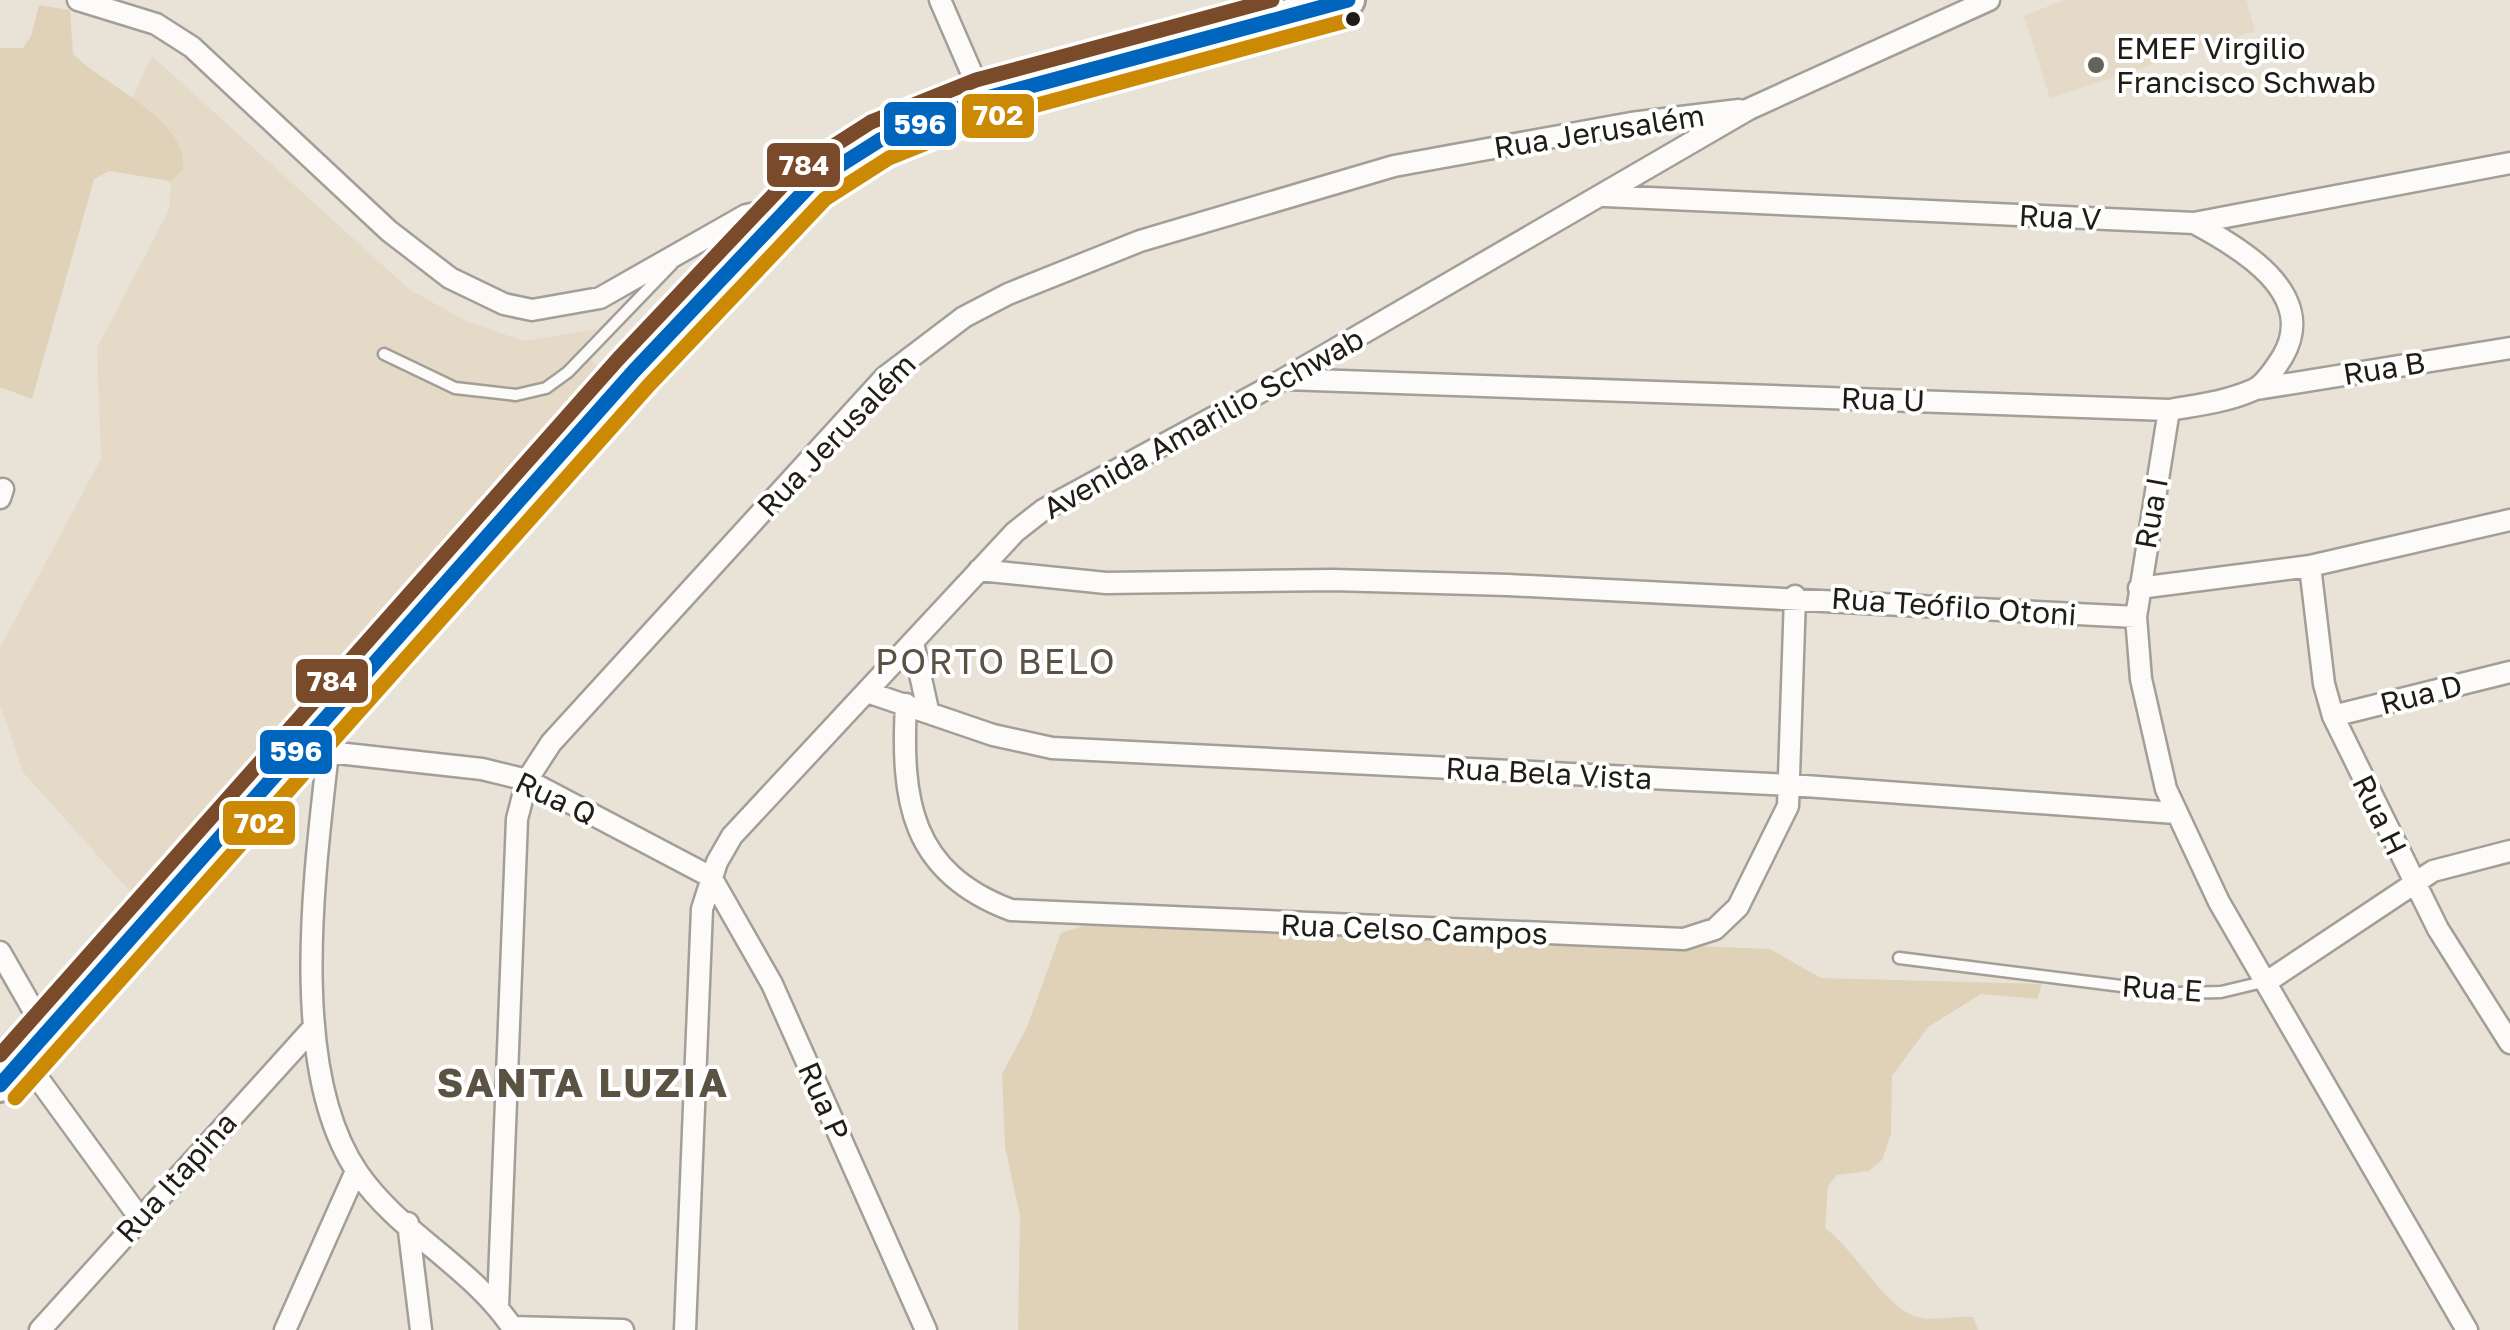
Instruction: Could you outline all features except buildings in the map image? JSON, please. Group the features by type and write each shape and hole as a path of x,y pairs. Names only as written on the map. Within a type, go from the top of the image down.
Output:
{"main road":[{"path":"0,1086 320,741 788,206 834,167 880,140 983,99 1339,1"}],"street":[{"path":"78,0 156,24 192,47 389,231 475,293 532,310 562,308 600,298 746,215 788,206"},
{"path":"940,0 983,99"},
{"name":"Avenida Amarilio Schwab","path":"685,1330 702,909 711,877 732,836 1015,532 1076,490 1284,379 1606,196 1748,109 1989,0"},
{"name":"Rua Jerusalém","path":"498,1306 518,819 527,780 551,743 885,378 964,317 1008,294 1140,241 1394,166 1631,122 1748,109"},
{"name":"Rua V","path":"1606,196 2194,222 2510,162"},
{"path":"2194,222 2257,262 2284,294 2291,332 2286,350 2257,389"},
{"name":"Rua B","path":"2257,389 2510,348"},
{"name":"Rua U","path":"1284,379 2169,410 2257,389"},
{"name":"Rua I","path":"2136,617 2169,410"},
{"path":"2138,588 2310,566 2510,520"},
{"name":"Rua H","path":"2310,566 2324,684 2333,716 2413,883 2510,1043"},
{"name":"Rua Teófilo Otoni","path":"979,570 1124,584 1332,580 1795,596 2136,617"},
{"name":"Rua Celso Campos","path":"906,704 906,789 926,846 967,889 1010,910 1684,939 1715,928 1738,907 1779,829 1791,785 1795,596"},
{"path":"2136,617 2141,679 2158,761 2175,813 2219,902 2467,1330"},
{"path":"912,643 928,710"},
{"name":"Rua D","path":"2333,716 2510,672"},
{"name":"Rua Bela Vista","path":"867,692 992,734 1052,748 1791,785 2175,813"},
{"path":"320,741 313,897 314,1026 333,1114 356,1171 380,1200 498,1306 513,1328 623,1330"},
{"name":"Rua Q","path":"320,741 527,780 711,877"},
{"name":"Rua E","path":"2268,981 2434,871 2510,851"},
{"name":"Rua P","path":"711,877 772,984 926,1330"},
{"path":"0,952 47,1034"},
{"name":"Rua Itapina","path":"40,1330 314,1026"},
{"path":"24,1058 138,1217"},
{"path":"285,1330 356,1171"},
{"path":"408,1223 421,1330"}],"lane":[{"path":"384,354 456,388 516,394 546,388 568,372 683,253"},
{"name":"Rua E","path":"1899,958 2177,994 2221,992 2268,981"}],"shaded area":[{"name":"EMEF Virgilio Francisco Schwab","path":"2064,0 2246,0 2255,31 2050,98 2024,16"},
{"path":"39,5 70,10 73,54 160,120 182,152 183,170 170,181 109,171 94,179 32,399 0,387 0,48 23,48 31,36"},
{"path":"152,56 410,290 466,321 524,341 597,329 578,350 597,366 134,896 23,772 0,704 0,648 101,459 97,348 169,210 171,189 165,162 126,111"},
{"path":"1092,923 1770,949 1821,978 2042,984 2037,999 1981,994 1928,1027 1892,1076 1891,1134 1882,1160 1869,1171 1837,1175 1828,1186 1825,1228 1893,1302 1917,1317 1973,1317 1978,1330 1018,1330 1020,1216 1005,1147 1002,1074 1027,1027 1061,933"}],"transit line":[{"name":"784","path":"0,1055 619,358 799,168 871,122 976,80 1272,0"},
{"name":"596","path":"0,1085 634,371 812,183 880,140 983,99 1348,0"},
{"name":"702","path":"15,1098 649,385 825,199 889,158 989,118 1353,19"}],"place":[{"name":"EMEF Virgilio Francisco Schwab","path":"2096,65"}],"district":[{"name":"PORTO BELO","path":"996,661"},
{"name":"SANTA LUZIA","path":"583,1082"}]}
